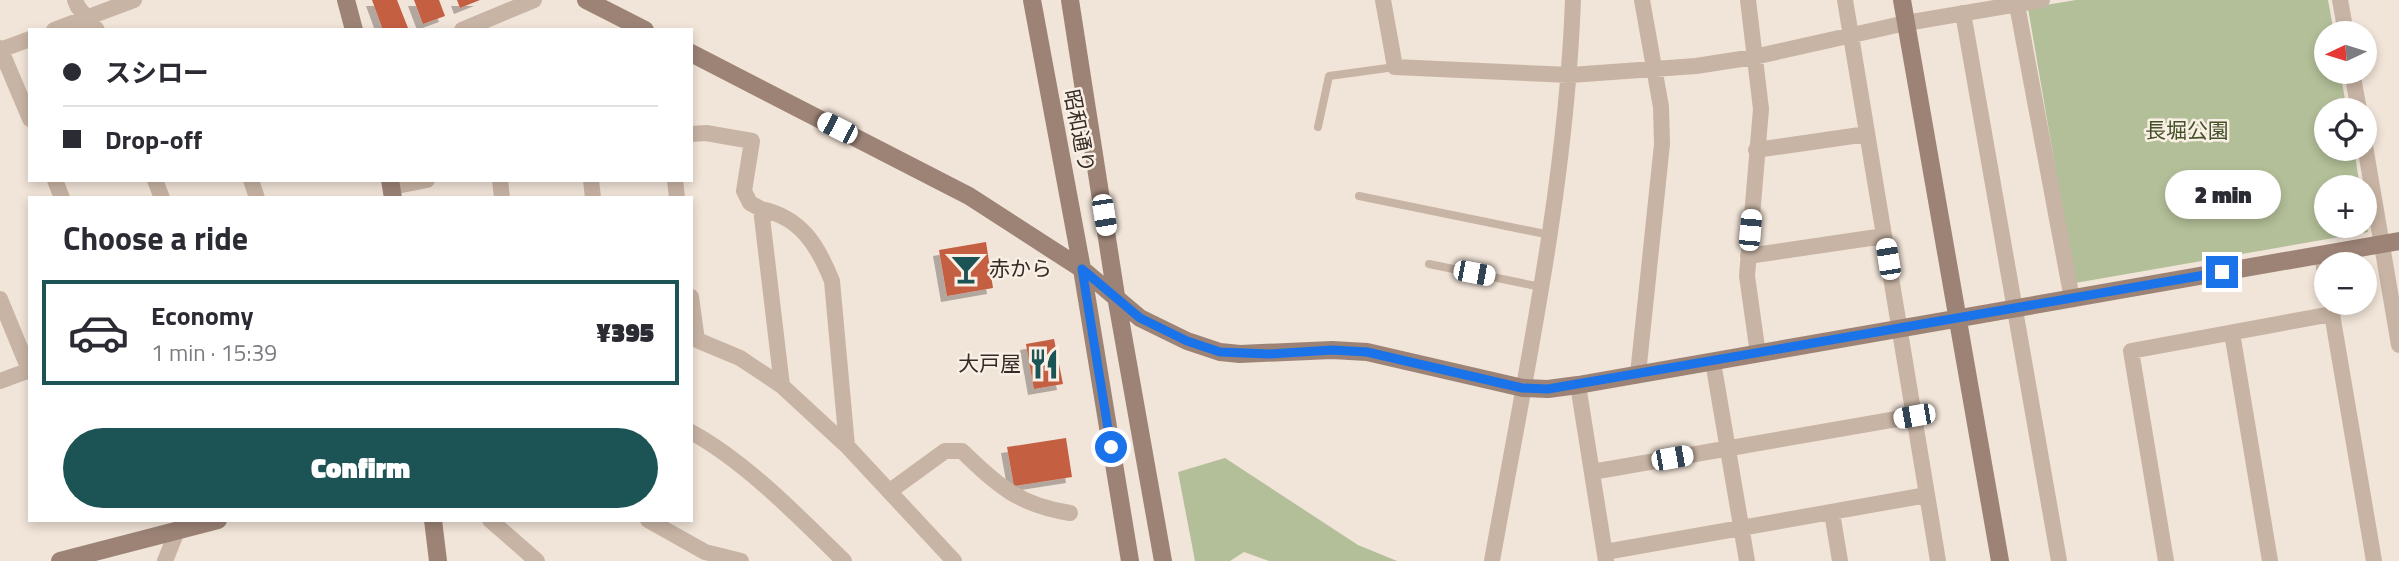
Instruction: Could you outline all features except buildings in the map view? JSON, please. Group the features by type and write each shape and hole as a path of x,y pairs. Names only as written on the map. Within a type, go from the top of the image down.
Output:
{"street":[{"path":"75,0 92,24"},
{"path":"67,28 92,24 134,0"},
{"path":"346,0 353,28"},
{"path":"468,28 534,0"},
{"path":"586,0 641,28"},
{"name":"昭和通り","path":"1032,0 1082,269 1130,561"},
{"name":"昭和通り","path":"1070,0 1116,296 1163,561"},
{"path":"1383,0 1395,67 1570,75 1696,66 1754,57 1906,23 2042,0"},
{"path":"1492,561 1550,234 1570,75 1573,0"},
{"path":"1638,374 1662,144 1661,107 1642,0"},
{"path":"1748,0 1761,109 1747,276 1758,354"},
{"path":"1844,0 1938,561"},
{"path":"1902,0 2000,561"},
{"path":"2340,0 2344,21"},
{"path":"2017,5 2072,299"},
{"path":"1963,13 2059,561"},
{"path":"28,40 0,49 28,114"},
{"path":"693,55 969,196 1082,269 1140,318 1187,341 1220,352 1367,352 1522,388 1548,389 2314,256"},
{"path":"693,134 706,133 752,141 744,191 750,203 761,209 778,212 802,228 823,259 832,281 847,446"},
{"path":"1756,150 1867,134"},
{"path":"2370,161 2391,243 2399,345"},
{"path":"392,188 418,182"},
{"path":"761,209 782,386"},
{"path":"1748,257 1884,236"},
{"path":"2339,252 2391,243"},
{"path":"0,299 28,366"},
{"path":"2166,561 2131,351 2232,333 2314,313"},
{"path":"2332,315 2374,561"},
{"path":"2232,333 2270,561"},
{"path":"694,342 740,358 782,386 847,446 954,561"},
{"path":"1713,362 1747,561"},
{"path":"0,381 28,372"},
{"path":"1578,385 1605,557 1742,528 1927,495"},
{"path":"1591,472 1914,416"},
{"path":"693,433 718,446 844,561"},
{"path":"890,491 946,451 962,451 991,478 1016,496 1044,509 1070,513"},
{"path":"1832,513 1840,561"},
{"path":"60,561 211,522"},
{"path":"433,522 438,561"},
{"path":"492,522 537,561"},
{"path":"652,522 705,552 741,561"},
{"path":"165,561 177,531"}],"lane":[{"path":"1318,127 1329,76 1395,67"},
{"path":"1359,195 1550,234"},
{"path":"1429,264 1541,287"}],"green space":[{"name":"長堀公園","path":"2076,0 2328,0 2332,21 2314,21 2314,84 2342,84 2345,98 2314,98 2314,161 2356,161 2358,175 2314,175 2314,238 2334,238 2075,283 2028,8"},
{"path":"1225,458 1358,545 1397,561 1269,561 1244,552 1230,561 1195,561 1178,472"}],"place":[{"name":"赤から","path":"966,269"},
{"name":"大戸屋","path":"1044,364"}],"route":[{"path":"1111,447 1082,269 1140,318 1187,341 1220,352 1367,352 1522,388 1548,389 2222,272"}]}
